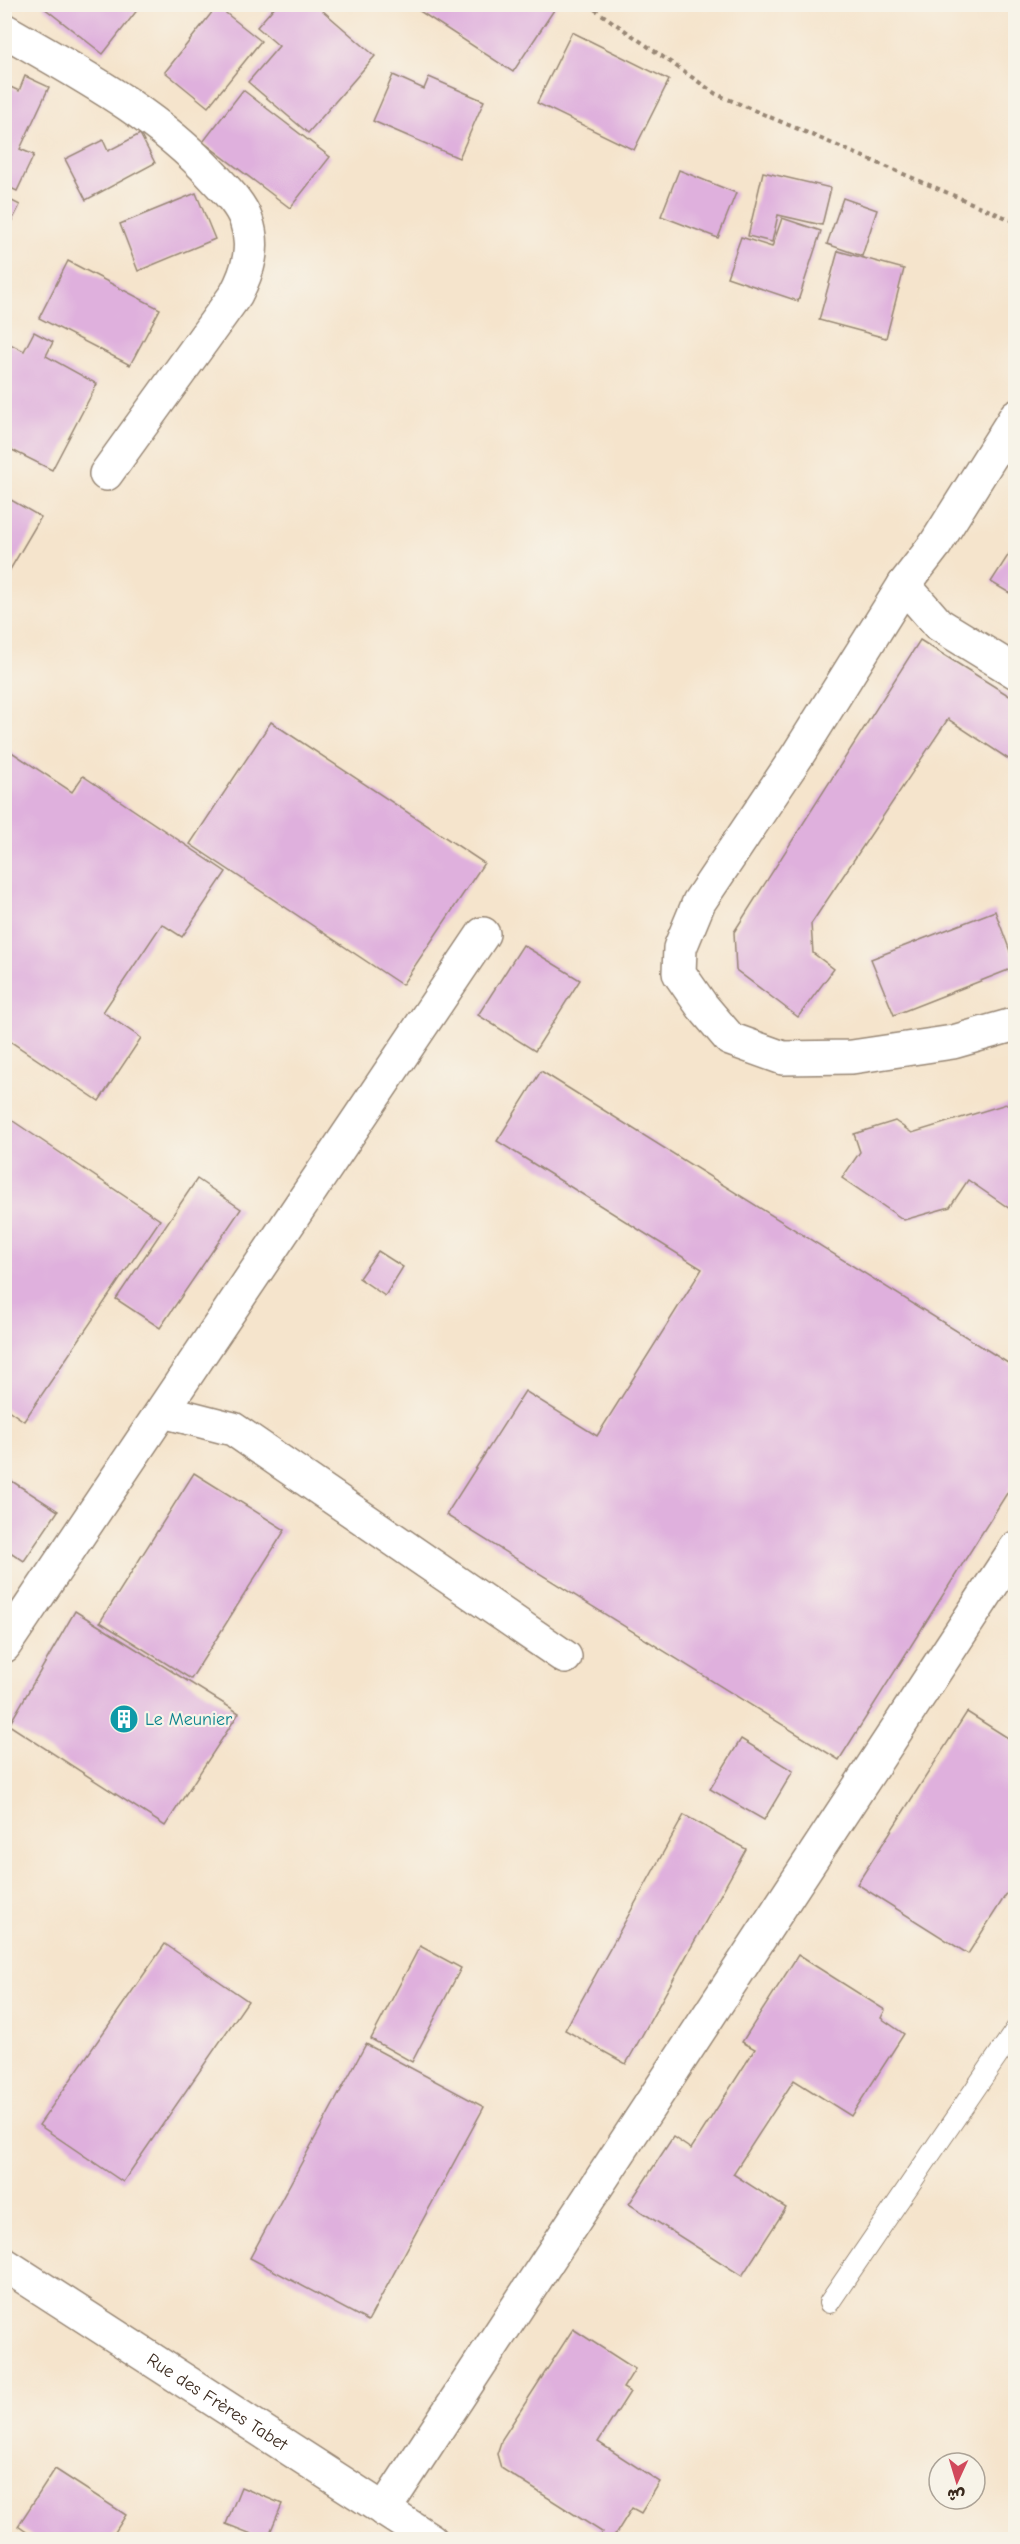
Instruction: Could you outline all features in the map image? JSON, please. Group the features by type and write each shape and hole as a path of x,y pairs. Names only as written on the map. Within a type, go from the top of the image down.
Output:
{"street":[{"path":"4,30 121,99 161,128 199,160 232,197 246,220 251,245 248,271 236,294 106,474"},
{"path":"1016,416 935,545 904,585 797,756 699,902 680,948 679,973 702,1006 730,1039 783,1058 852,1057 952,1042 1016,1024"},
{"path":"904,585 938,624 1016,672"},
{"path":"4,1646 483,934"},
{"path":"163,1411 233,1429 565,1657"},
{"path":"384,2510 1016,1548"},
{"name":"Rue des Frères Tabet","path":"4,2264 431,2540"}],"lane":[{"path":"829,2303 1016,2029"}],"path":[{"path":"587,4 716,94 1016,222"}],"building":[{"path":"45,4 142,4 103,54 43,7"},
{"path":"277,4 315,4 375,56 308,133 248,82 279,46 257,27"},
{"path":"422,4 558,4 513,72 418,10"},
{"path":"217,6 261,41 208,107 165,72"},
{"path":"572,32 669,80 634,150 537,103"},
{"path":"393,75 424,89 429,77 484,101 459,158 373,121"},
{"path":"25,76 49,87 20,149 34,155 17,191 4,185 4,84 19,91"},
{"path":"243,90 330,157 290,208 203,142"},
{"path":"140,134 155,163 86,200 65,159 103,140 108,151"},
{"path":"679,170 736,193 718,238 661,216"},
{"path":"763,172 831,188 822,225 778,215 772,242 748,236"},
{"path":"196,193 215,239 138,271 120,224"},
{"path":"4,197 20,205 4,237"},
{"path":"843,198 877,210 862,256 827,244"},
{"path":"782,218 821,231 798,301 727,277 741,237 772,247"},
{"path":"838,251 904,269 886,338 819,320"},
{"path":"68,261 160,309 130,365 39,318"},
{"path":"34,332 53,342 46,356 97,384 52,470 4,446 4,341 24,351"},
{"path":"4,496 41,517 4,580"},
{"path":"1016,543 1016,597 991,582"},
{"path":"920,640 1016,700 1016,764 948,719 811,924 813,953 834,969 798,1017 736,970 734,932"},
{"path":"271,722 484,863 402,985 190,844"},
{"path":"4,747 72,792 83,776 226,872 182,937 162,924 103,1012 141,1038 99,1101 4,1037"},
{"path":"995,911 1016,967 894,1015 871,959"},
{"path":"523,945 580,980 535,1051 478,1015"},
{"path":"541,1071 1016,1368 1016,1479 839,1760 446,1515 525,1391 597,1436 702,1269 497,1141"},
{"path":"1016,1101 1016,1213 968,1180 950,1207 904,1220 842,1178 860,1152 854,1134 895,1121 912,1133"},
{"path":"4,1115 160,1220 24,1421 4,1407"},
{"path":"197,1179 241,1209 160,1328 116,1299"},
{"path":"378,1251 403,1267 385,1296 359,1278"},
{"path":"194,1473 285,1530 191,1679 100,1622"},
{"path":"4,1476 58,1511 24,1561 4,1548"},
{"name":"Le Meunier","path":"75,1611 239,1713 165,1826 9,1725"},
{"path":"967,1712 1016,1743 1016,1879 968,1954 857,1884"},
{"path":"741,1739 793,1771 764,1820 710,1789"},
{"path":"684,1815 746,1849 626,2064 565,2030"},
{"path":"165,1944 248,2001 123,2182 39,2125"},
{"path":"420,1946 461,1968 412,2062 371,2039"},
{"path":"798,1955 885,2010 881,2018 904,2034 851,2116 794,2080 733,2174 786,2208 742,2276 629,2204 673,2137 691,2149 755,2049 742,2042"},
{"path":"366,2044 484,2107 368,2321 250,2258"},
{"path":"573,2329 635,2369 623,2388 630,2392 598,2442 660,2482 641,2513 632,2508 612,2540 597,2540 602,2532 501,2468 497,2454 502,2439"},
{"path":"55,2469 126,2515 110,2540 38,2540 18,2526"},
{"path":"241,2487 282,2504 267,2540 226,2524"}],"place":[{"name":"Le Meunier","path":"124,1719"}]}
